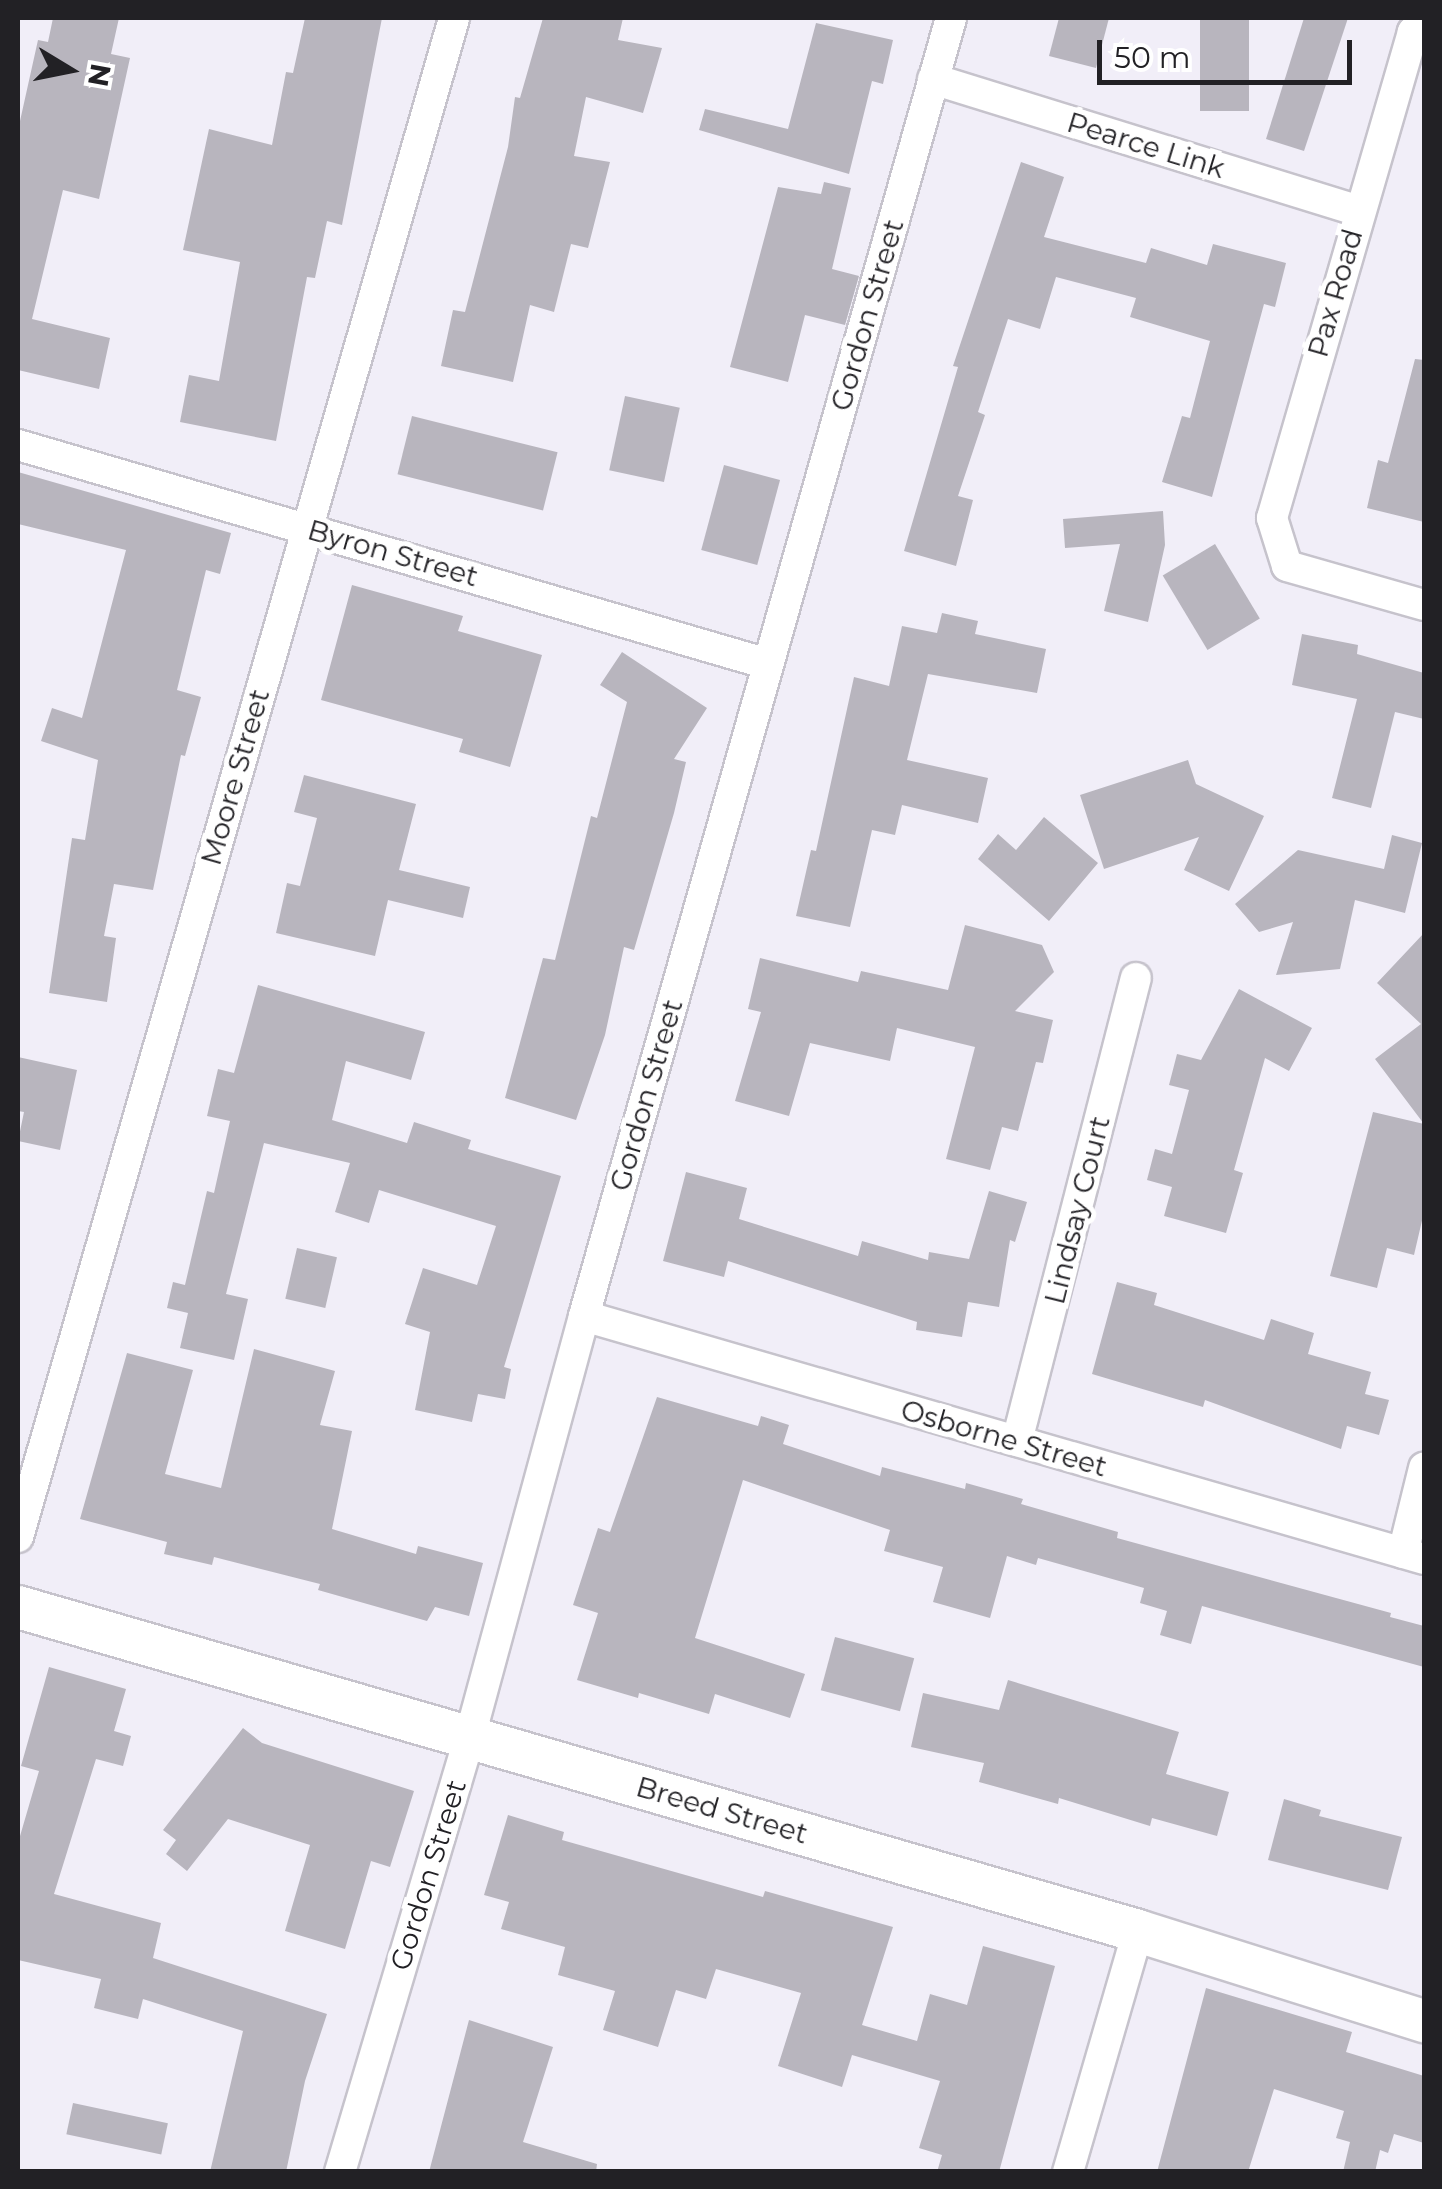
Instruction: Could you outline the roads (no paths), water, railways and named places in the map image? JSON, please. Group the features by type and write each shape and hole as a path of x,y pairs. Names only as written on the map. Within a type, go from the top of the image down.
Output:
{"street":[{"name":"Moore Street","path":"18,1537 454,18"},
{"name":"Gordon Street","path":"340,2172 470,1736 584,1316 951,18"},
{"name":"Pax Road","path":"1424,28 1413,32 1272,518 1287,566 1424,605"},
{"name":"Pearce Link","path":"933,79 1358,211"},
{"name":"Byron Street","path":"18,445 768,664"},
{"name":"Lindsay Court","path":"1018,1442 1136,978"},
{"name":"Osborne Street","path":"584,1316 1414,1556"},
{"path":"1414,1556 1424,1468"},
{"name":"Breed Street","path":"18,1607 1138,1931 1424,2021"},
{"path":"1068,2172 1138,1931"}]}
